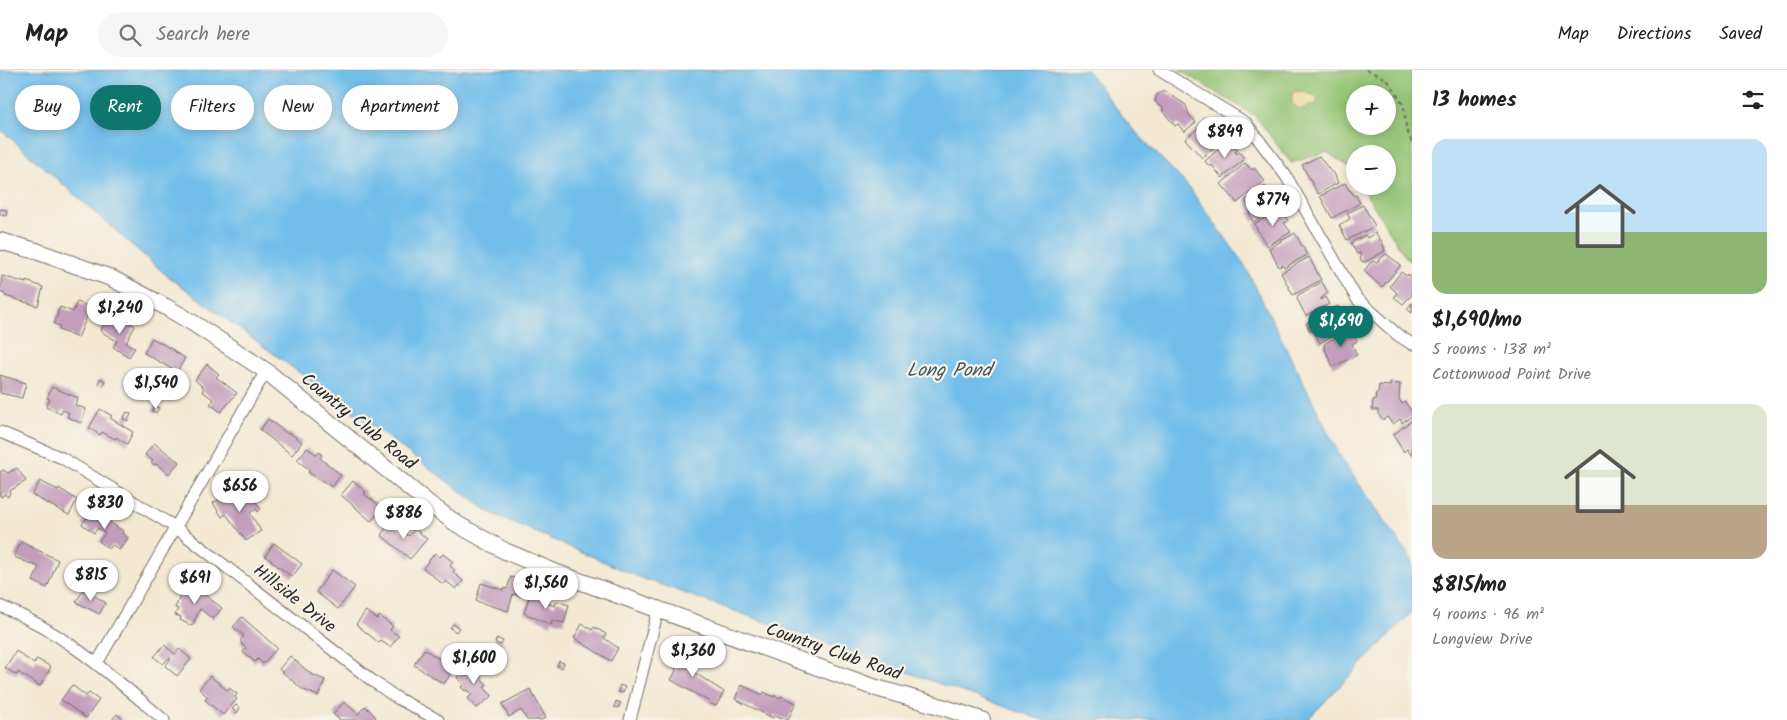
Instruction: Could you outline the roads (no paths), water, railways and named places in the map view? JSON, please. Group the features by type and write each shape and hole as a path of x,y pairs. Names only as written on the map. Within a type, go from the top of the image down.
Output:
{"street":[{"path":"1159,70 1246,123 1286,176 1356,298 1398,336 1412,344"},
{"name":"Country Club Road","path":"0,241 111,278 187,319 266,371 428,503 457,524 505,551 557,573 873,687 982,720"},
{"path":"96,663 266,371"},
{"name":"Hillside Drive","path":"0,432 62,458 175,527 374,682 397,698 438,720"},
{"path":"0,606 42,627 96,663 164,720"},
{"path":"630,720 658,610"}],"water":[{"name":"Long Pond","path":"0,70 1087,70 1130,126 1187,185 1244,264 1341,458 1412,560 1412,612 1307,720 1042,720 639,577 489,512 165,274 0,129"}]}
